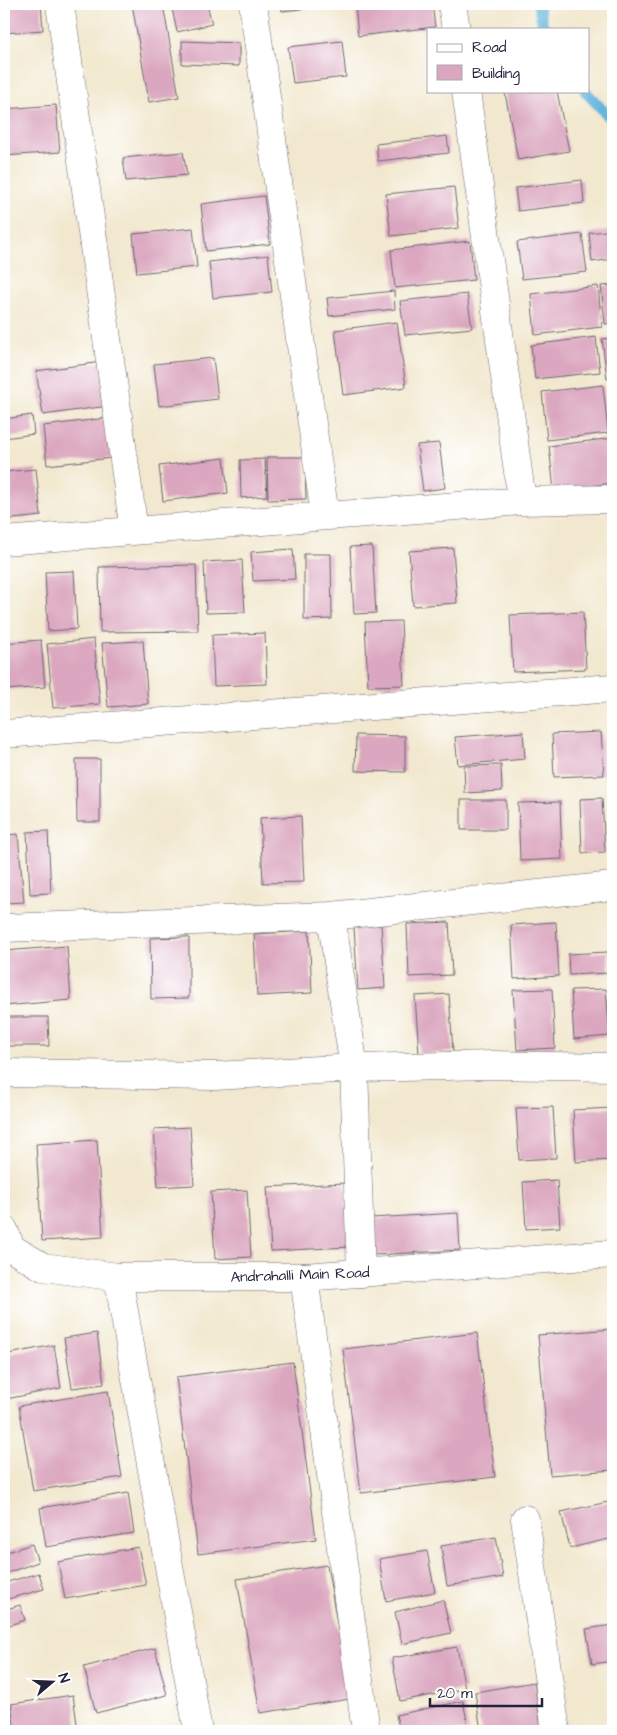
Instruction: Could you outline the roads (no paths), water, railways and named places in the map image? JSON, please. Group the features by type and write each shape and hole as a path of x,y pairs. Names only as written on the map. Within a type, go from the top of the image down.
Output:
{"street":[{"path":"60,4 134,531"},
{"path":"253,4 325,516"},
{"path":"452,4 456,28"},
{"path":"466,92 522,501"},
{"path":"4,541 522,501 613,499"},
{"path":"4,734 613,688"},
{"path":"4,928 331,916 613,886"},
{"path":"331,916 354,1068 361,1274"},
{"path":"4,1073 215,1076 354,1068 494,1065 613,1067"},
{"name":"Andrahalli Main Road","path":"6,1243 43,1267 118,1277 304,1277 613,1254"},
{"path":"118,1277 198,1731"},
{"path":"304,1277 366,1731"},
{"path":"525,1519 556,1731"}],"waterway":[{"path":"538,4 544,28"},
{"path":"586,92 613,121"}]}
